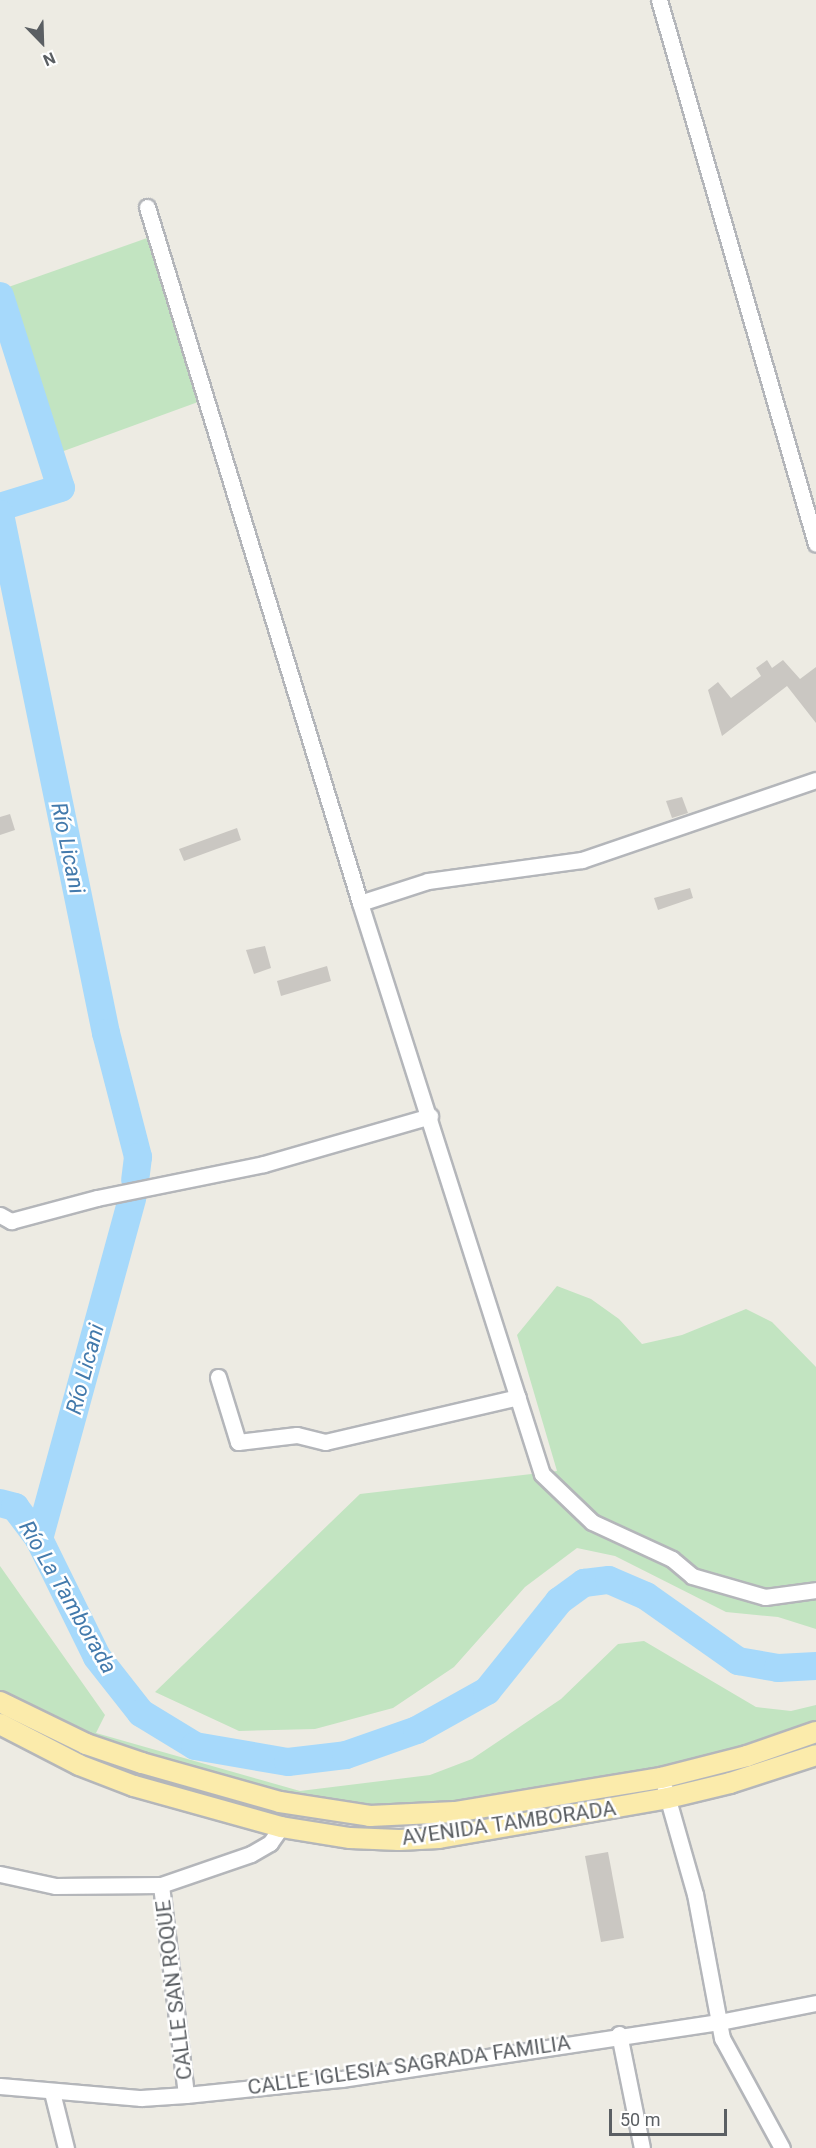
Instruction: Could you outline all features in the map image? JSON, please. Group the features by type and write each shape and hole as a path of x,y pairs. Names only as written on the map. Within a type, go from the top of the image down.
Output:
{"main road":[{"name":"AVENIDA TAMBORADA","path":"0,1702 86,1744 130,1759 327,1812 412,1817 662,1778 747,1756 816,1732"},
{"name":"AVENIDA TAMBORADA","path":"0,1724 79,1765 134,1786 281,1827 350,1838 440,1838 668,1798 730,1784 816,1755"}],"street":[{"path":"659,0 816,544"},
{"path":"147,207 360,903 430,1116 542,1474 592,1522 672,1559 692,1576 765,1597 816,1590"},
{"path":"360,903 428,881 582,860 816,780"},
{"path":"0,1215 11,1221 97,1198 264,1164 430,1116"},
{"path":"218,1377 238,1442 297,1435 325,1442 518,1397"},
{"path":"662,1778 695,1894 722,2038 782,2148"},
{"path":"0,1874 55,1886 161,1884 251,1854 270,1843 281,1827"},
{"name":"CALLE SAN ROQUE","path":"161,1884 186,2095"},
{"name":"CALLE IGLESIA SAGRADA FAMILIA","path":"0,2086 141,2098 186,2095 342,2079 619,2034 720,2022 816,2003"},
{"path":"619,2034 642,2148"},
{"path":"52,2092 66,2148"}],"green space":[{"path":"150,237 198,402 50,456 0,290"},
{"path":"557,1286 591,1299 619,1319 642,1344 682,1335 746,1309 772,1322 816,1367 816,1629 778,1617 726,1612 615,1556 577,1548 525,1587 454,1667 393,1708 315,1729 239,1731 155,1692 360,1494 557,1471 517,1335"},
{"path":"0,1566 105,1715 96,1733 300,1791 430,1775 472,1759 561,1699 618,1644 644,1641 756,1707 791,1711 816,1705 816,1722 717,1755 560,1787 423,1806 328,1804 267,1792 142,1756 88,1735 0,1691"}],"building":[{"path":"767,660 772,668 783,660 800,679 816,667 816,723 787,686 722,736 708,690 718,682 731,698 761,676 756,668"},
{"path":"682,797 688,813 672,818 666,801"},
{"path":"10,814 15,830 0,835 0,817"},
{"path":"237,828 241,840 184,861 179,849"},
{"path":"690,888 693,898 658,910 654,898"},
{"path":"265,946 271,968 254,974 246,950"},
{"path":"327,966 331,981 281,996 277,981"},
{"path":"608,1852 624,1938 601,1942 585,1856"}],"waterway":[{"name":"Río Licani","path":"0,296 61,488 0,507"},
{"name":"Río Licani","path":"0,514 106,1033 138,1157 135,1180"},
{"name":"Río Licani","path":"39,1539 132,1198"},
{"name":"Río La Tamborada","path":"0,1503 15,1507 39,1539 97,1657 141,1713 195,1746 288,1762 346,1755 417,1730 487,1691 559,1601 584,1583 609,1580 646,1596 738,1661 778,1668 816,1666"}]}
